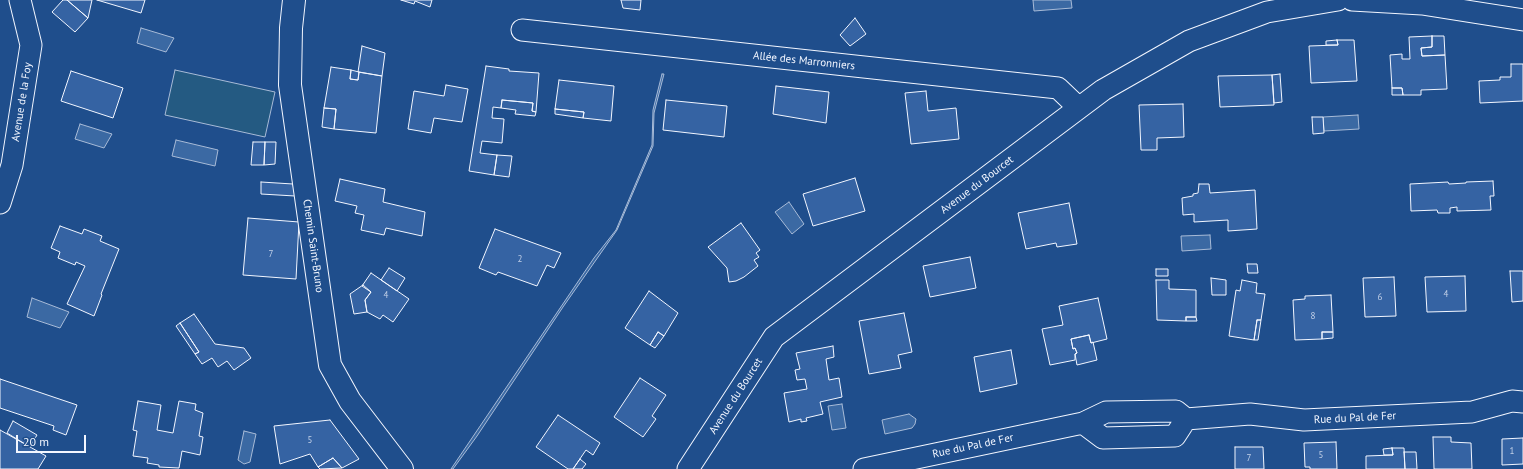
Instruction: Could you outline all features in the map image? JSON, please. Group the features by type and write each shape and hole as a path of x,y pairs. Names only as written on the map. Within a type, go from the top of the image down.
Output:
{"street":[{"name":"Avenue de la Foy","path":"0,203 12,165 31,45 20,0"},
{"name":"Chemin Saint-Bruno","path":"294,0 291,28 290,84 330,366 350,401 402,469"},
{"name":"Avenue du Bourcet","path":"688,469 774,337 1103,90 1189,41 1268,12 1338,0"},
{"path":"1352,0 1422,4 1523,20"},
{"name":"Allée des Marronniers","path":"522,30 1058,88 1079,108"},
{"name":"Rue du Pal de Fer","path":"864,469 1083,424 1103,438 1175,436 1186,420 1250,414 1304,420 1472,412 1512,401 1523,402"}],"shaded area":[{"path":"1033,0 1071,0 1072,8 1034,11"},
{"path":"141,28 174,38 166,52 137,43"},
{"path":"175,70 275,92 265,137 165,115"},
{"path":"662,74 664,74 654,113 653,146 617,230 563,307 477,436 453,469 451,469 594,258 616,230 652,145 653,110"},
{"path":"1358,115 1359,129 1324,131 1323,117"},
{"path":"80,124 112,134 104,148 75,139"},
{"path":"176,140 218,150 215,166 172,156"},
{"path":"789,202 804,224 792,234 775,212"},
{"path":"1210,235 1211,249 1182,251 1181,236"},
{"path":"32,298 69,312 60,328 27,317"},
{"path":"842,404 846,428 832,430 828,406"},
{"path":"909,414 916,419 912,428 885,434 882,420"},
{"path":"244,431 256,434 250,462 244,464 238,460"}],"building":[{"path":"63,0 67,0 88,18 75,32 52,12"},
{"path":"67,0 92,0 88,18"},
{"path":"97,0 145,0 141,13"},
{"path":"401,0 432,0 430,7 415,1 414,4"},
{"path":"621,0 641,0 640,10 623,8"},
{"path":"855,18 866,34 850,46 840,35"},
{"path":"1432,36 1432,47 1421,48 1422,56 1445,55 1447,89 1421,90 1421,95 1403,95 1402,88 1392,88 1390,55 1402,54 1402,59 1410,59 1409,37"},
{"path":"1432,36 1444,36 1445,55 1422,56 1421,48 1432,47"},
{"path":"1337,40 1354,40 1357,81 1311,83 1309,46 1338,45"},
{"path":"1337,40 1338,45 1326,45 1326,41"},
{"path":"362,46 385,53 382,76 358,72"},
{"path":"1511,64 1523,64 1523,101 1480,103 1479,81 1500,80 1500,77 1511,77"},
{"path":"486,66 509,69 509,71 539,73 536,112 532,111 533,103 502,100 501,108 493,107 492,118 504,119 502,143 482,141 480,153 497,155 494,175 469,171"},
{"path":"331,67 351,70 350,79 358,80 359,72 382,76 376,133 334,129 336,109 324,108"},
{"path":"351,70 359,72 358,80 350,79"},
{"path":"71,71 123,88 113,118 61,101"},
{"path":"1280,74 1282,102 1274,103 1272,75"},
{"path":"1272,75 1274,105 1220,107 1218,76"},
{"path":"559,80 614,86 611,121 583,118 584,112 555,109"},
{"path":"446,85 468,89 462,122 434,118 431,133 408,129 414,91 444,96"},
{"path":"776,86 829,92 826,123 773,114"},
{"path":"1392,88 1402,88 1403,95 1392,95"},
{"path":"926,91 928,111 956,108 959,139 911,144 905,93"},
{"path":"502,100 533,103 532,111 536,112 535,116 515,114 516,110 501,108"},
{"path":"666,100 727,106 724,137 663,130"},
{"path":"1183,104 1184,137 1157,138 1157,150 1141,150 1139,105"},
{"path":"324,108 336,109 334,129 322,127"},
{"path":"555,109 584,112 583,118 555,114"},
{"path":"1312,117 1323,117 1324,133 1313,134"},
{"path":"253,142 265,142 264,165 251,165"},
{"path":"265,142 276,142 275,164 264,165"},
{"path":"497,155 512,156 509,177 494,175"},
{"path":"855,178 865,211 813,226 803,194"},
{"path":"340,179 385,189 383,202 425,212 422,236 386,228 384,235 361,230 364,215 355,213 357,206 335,201"},
{"path":"1493,181 1494,196 1490,196 1491,210 1457,211 1457,207 1450,208 1450,213 1438,213 1437,210 1411,211 1410,184 1448,182 1449,184"},
{"path":"261,182 293,184 295,196 261,194"},
{"path":"1199,184 1209,184 1210,193 1255,190 1257,229 1228,231 1228,220 1194,222 1194,214 1183,215 1182,198 1193,196 1193,194 1198,193"},
{"path":"1069,203 1077,244 1057,247 1056,243 1026,249 1018,213"},
{"path":"248,218 299,222 296,279 243,275"},
{"path":"741,223 760,250 756,253 759,257 754,260 758,266 744,277 736,281 729,282 727,268 708,247"},
{"path":"60,226 82,234 84,229 102,236 100,241 119,249 94,316 67,304 85,266 76,262 75,265 58,258 60,252 51,248"},
{"path":"495,229 561,253 554,268 547,265 537,286 498,272 496,275 479,268"},
{"path":"970,257 976,288 930,297 923,266"},
{"path":"1247,264 1257,264 1258,273 1248,273"},
{"path":"389,268 405,278 397,291 381,280"},
{"path":"1156,269 1168,269 1168,276 1156,276"},
{"path":"1510,271 1523,271 1523,301 1512,302"},
{"path":"371,273 409,299 393,322 383,315 380,319 367,312 365,300 371,292 362,286"},
{"path":"1465,276 1466,311 1427,312 1425,277"},
{"path":"1394,277 1396,316 1365,317 1363,278"},
{"path":"1211,278 1226,280 1226,295 1212,295"},
{"path":"1156,280 1169,280 1169,289 1196,290 1196,317 1186,317 1186,321 1157,320"},
{"path":"1242,280 1257,283 1256,293 1265,294 1261,320 1257,320 1254,340 1229,336 1236,290 1240,291"},
{"path":"363,285 371,292 365,300 367,312 354,314 350,294"},
{"path":"649,291 678,313 664,336 658,332 650,345 625,328"},
{"path":"1331,295 1333,332 1322,332 1322,339 1295,340 1293,300 1305,299 1305,296"},
{"path":"1098,298 1107,339 1091,343 1089,335 1071,339 1073,349 1075,348 1077,353 1075,354 1075,360 1050,365 1042,329 1063,325 1059,306"},
{"path":"904,313 912,352 898,355 901,368 869,374 859,321"},
{"path":"194,314 215,344 244,348 251,358 234,370 227,361 218,367 212,358 202,364 195,354 199,352 180,323"},
{"path":"1186,317 1196,317 1197,321 1186,321"},
{"path":"1257,320 1261,320 1258,340 1254,340"},
{"path":"180,323 199,352 195,354 176,326"},
{"path":"658,332 664,336 655,348 650,345"},
{"path":"1322,332 1333,332 1333,338 1322,339"},
{"path":"1089,335 1091,343 1093,342 1097,360 1077,365 1075,354 1077,353 1075,348 1073,349 1071,339"},
{"path":"833,346 834,357 826,359 829,380 839,378 842,397 820,402 823,414 806,418 807,421 801,422 801,419 789,422 784,393 807,389 805,379 797,380 795,370 800,369 796,353"},
{"path":"1011,350 1017,384 980,392 974,357"},
{"path":"640,378 666,395 652,416 656,419 643,437 614,417"},
{"path":"0,379 77,405 66,435 53,430 54,426 0,408"},
{"path":"138,401 161,405 157,430 173,433 179,401 196,404 195,410 203,413 199,436 203,437 200,455 182,451 179,468 159,467 159,465 147,463 148,458 133,456 137,431 133,430"},
{"path":"558,415 600,443 593,455 586,450 573,469 568,469 536,447"},
{"path":"330,420 359,459 342,468 333,458 318,467 310,454 280,464 274,426"},
{"path":"13,421 37,435 30,447 7,433"},
{"path":"0,430 46,456 38,469 0,469"},
{"path":"1433,437 1451,437 1451,442 1471,443 1472,469 1434,469"},
{"path":"1523,438 1523,464 1502,465 1502,439"},
{"path":"1336,442 1337,469 1310,469 1310,467 1305,467 1304,443"},
{"path":"1235,447 1263,447 1264,469 1235,469"},
{"path":"1392,448 1393,455 1384,455 1383,449"},
{"path":"1392,448 1404,448 1405,469 1366,469 1366,456 1393,455"},
{"path":"1404,452 1416,452 1417,469 1405,469"},
{"path":"333,458 342,468 320,469 318,467"},
{"path":"580,459 586,464 582,469 573,469"}]}
